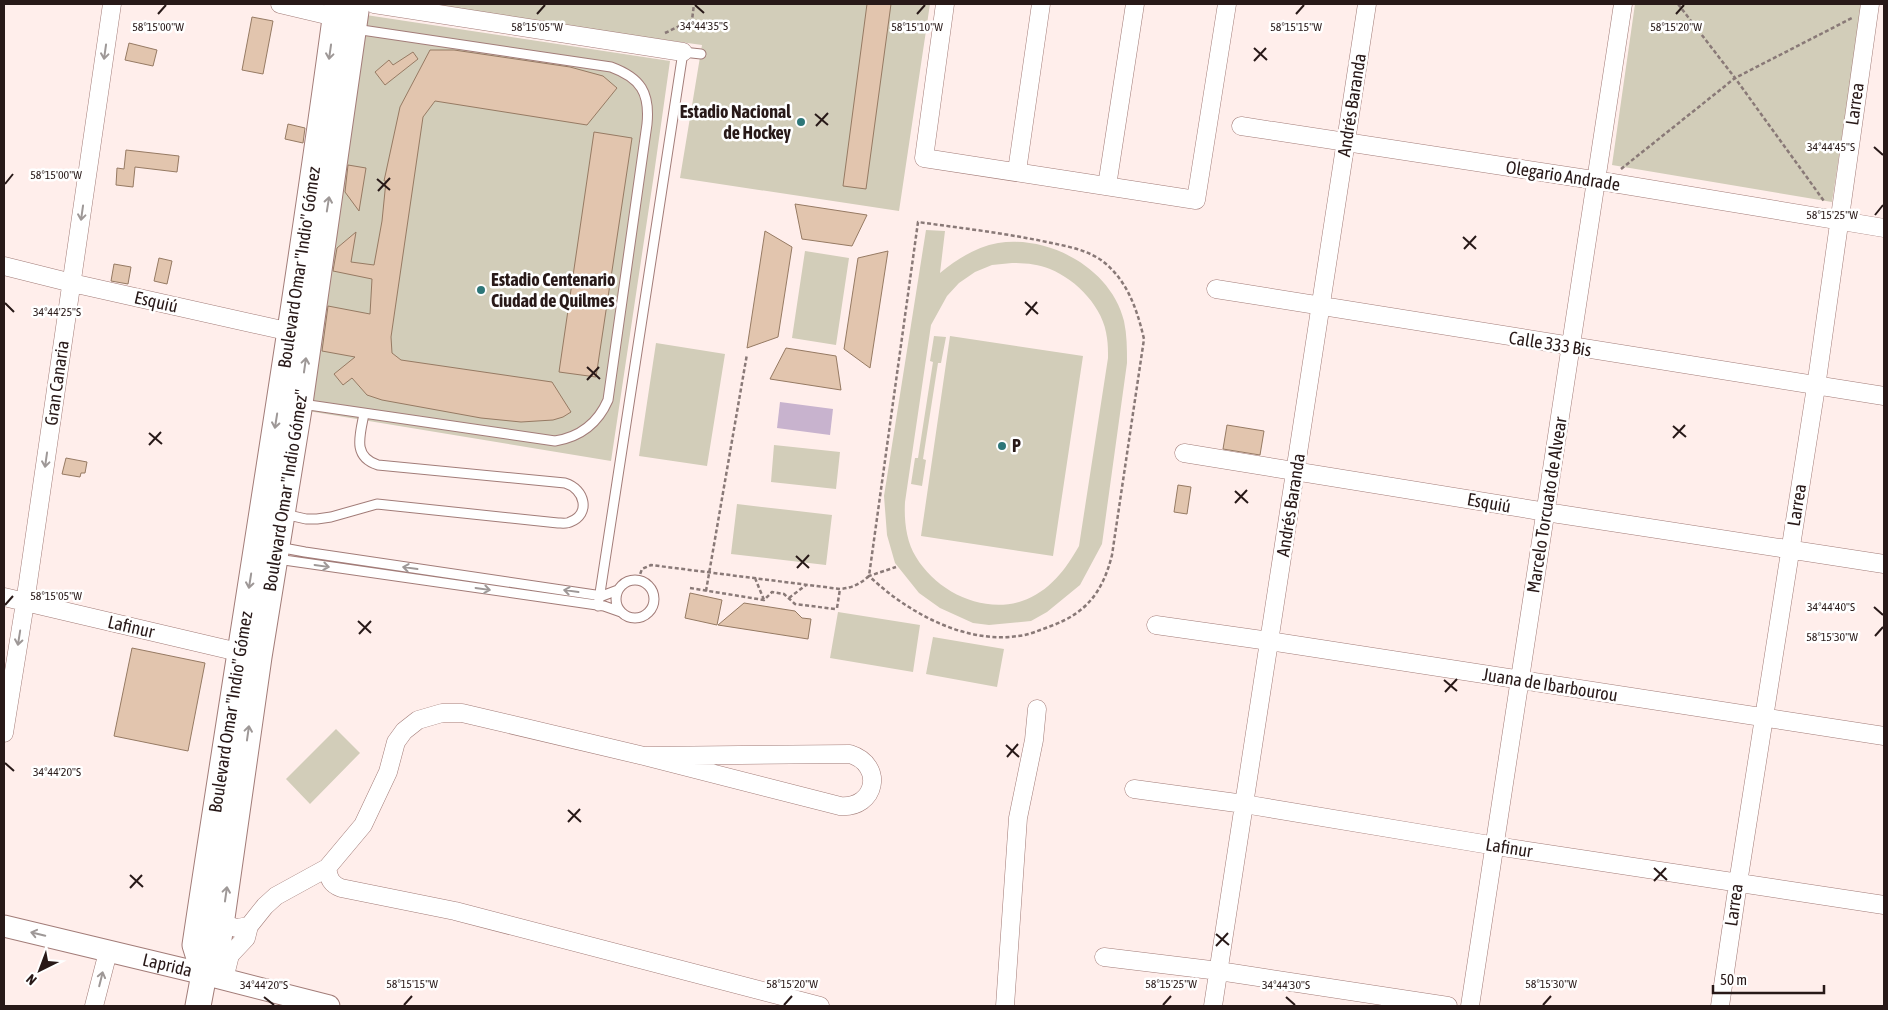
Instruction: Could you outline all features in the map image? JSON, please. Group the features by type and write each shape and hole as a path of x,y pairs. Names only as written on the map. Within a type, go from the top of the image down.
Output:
{"main road":[{"name":"Boulevard Omar \"Indio Gómez\"","path":"214,976 249,654 275,553 300,403 299,334 352,12"},
{"name":"Boulevard Omar \"Indio\" Gómez","path":"214,976 196,945 249,654 299,334"},
{"path":"198,1006 214,976"}],"street":[{"name":"Gran Canaria","path":"4,733 25,602 112,4"},
{"path":"280,4 683,52"},
{"path":"945,4 924,158 1196,200 1227,4"},
{"path":"1016,171 1041,4"},
{"path":"1107,186 1135,4"},
{"name":"Andrés Baranda","path":"1214,1006 1367,4"},
{"name":"Marcelo Torcuato de Alvear","path":"1470,1006 1496,846 1570,347 1604,182 1624,4"},
{"name":"Larrea","path":"1720,1006 1763,718 1816,387 1869,6"},
{"name":"Olegario Andrade","path":"1241,126 1604,182 1884,228"},
{"name":"Esquiú","path":"4,266 299,334"},
{"name":"Calle 333 Bis","path":"1216,289 1816,387 1884,396"},
{"name":"Esquiú","path":"1184,453 1546,512 1884,564"},
{"name":"Lafinur","path":"4,597 249,654"},
{"name":"Juana de Ibarbourou","path":"1156,625 1884,736"},
{"path":"1005,1005 1018,818 1034,740 1037,709"},
{"path":"214,976 246,938 249,926 265,906 276,896 327,868 363,825 388,772 396,742 404,731 418,720 442,713 462,713 644,756 840,806 855,805 863,800 869,793 872,784 872,772 866,762 850,754 644,756"},
{"name":"Lafinur","path":"1134,790 1244,804 1496,846 1884,905"},
{"path":"327,868 328,878 333,885 341,888 455,911 820,1006"},
{"path":"221,924 237,928 249,926"},
{"name":"Laprida","path":"4,926 214,976 329,1006"},
{"path":"94,1006 108,952"},
{"path":"1104,957 1219,971 1448,1006"}],"lane":[{"path":"300,403 555,441 569,439 582,432 603,412 608,400 647,124 648,104 641,87 621,71 611,67 352,12"},
{"path":"598,606 683,52 701,54"},
{"path":"282,514 306,519 317,519 331,517 376,504 558,523 570,523 580,515 583,504 580,493 574,486 565,483 378,465 371,462 360,449 359,438 364,414"},
{"path":"305,552 600,595 607,595 618,590 626,582 638,580 643,581 652,588 654,605 647,615 630,618 616,609 275,553 305,552"},
{"path":"618,590 616,601 621,612"}],"path":[{"path":"1678,4 1735,78 1838,220"},
{"path":"1604,182 1735,78 1869,6"},
{"path":"918,222 1026,238 1070,247 1087,252 1102,261 1131,297 1144,339 1112,555 1104,582 1092,600 1058,624 1032,633 1017,636 975,635 943,624 912,610 885,592 870,576 918,222"},
{"path":"706,591 747,354"},
{"path":"638,580 642,569 651,565 840,589 850,588 860,584 870,576 896,567"},
{"path":"755,578 764,600"},
{"path":"789,598 806,585"},
{"path":"690,588 764,600"},
{"path":"764,600 772,592 784,594 795,604 834,609 837,608 840,589"}],"shaded area":[{"name":"Estadio Nacional de Hockey","path":"406,4 930,4 899,211 680,178 702,45"},
{"path":"1635,4 1862,5 1832,202 1612,165"},
{"name":"Estadio Centenario Ciudad de Quilmes","path":"366,15 670,61 611,461 308,411"},
{"path":"926,230 945,231 940,273 960,258 982,247 998,243 1018,242 1037,244 1057,250 1075,259 1092,271 1106,285 1117,302 1125,326 1127,363 1102,544 1080,585 1047,612 1031,621 989,625 973,623 940,608 919,593 895,563 887,535 884,496","holes":["1012,263 1036,265 1050,269 1070,280 1088,296 1101,316 1105,327 1108,358 1079,546 1056,579 1040,592 1022,601 992,605 962,597 948,590 925,569 916,557 908,537 905,523 905,502 931,325 947,296 959,283 975,272 992,265"]},
{"path":"805,251 849,258 836,345 792,338"},
{"path":"934,336 946,337 941,363 938,363 923,459 926,460 922,486 911,484 915,458 918,458 933,362 930,361"},
{"name":"P","path":"950,336 1083,356 1053,556 921,536"},
{"path":"656,343 725,354 707,466 639,456"},
{"path":"780,402 833,409 830,435 777,428"},
{"path":"774,445 840,452 836,489 771,482"},
{"path":"737,504 832,515 826,565 731,554"},
{"path":"838,612 920,625 913,672 830,658"},
{"path":"933,637 1004,649 997,687 926,674"},
{"path":"336,729 360,753 310,804 286,779"}],"building":[{"path":"867,4 891,4 866,189 843,186"},
{"path":"252,17 273,21 263,74 242,70"},
{"path":"129,43 157,50 153,66 125,60"},
{"path":"430,50 454,50 570,67 603,76 617,88 587,125 435,101 423,117 391,337 392,353 401,360 552,382 571,412 563,417 553,420 521,422 481,418 382,400 367,395 352,378 343,385 334,374 355,357 322,351 328,306 370,314 372,279 333,271 337,248 356,232 351,262 374,265 382,221 386,181 384,181 400,107"},
{"path":"413,52 418,59 385,85 375,72 389,60 393,65"},
{"path":"288,124 305,128 303,143 285,139"},
{"path":"594,132 632,138 596,377 559,372"},
{"path":"126,150 179,156 177,172 135,167 133,187 116,185 117,168 124,169"},
{"path":"348,165 366,168 359,211 345,192"},
{"path":"795,204 867,215 852,246 802,239"},
{"path":"765,231 792,247 778,337 747,348"},
{"path":"888,251 870,368 844,349 858,258"},
{"path":"159,258 172,261 167,284 154,281"},
{"path":"114,264 131,267 128,284 111,281"},
{"path":"786,348 836,356 841,390 770,379"},
{"path":"1227,425 1264,431 1260,455 1223,449"},
{"path":"66,458 87,462 85,473 81,473 80,477 62,474"},
{"path":"1178,485 1191,487 1187,514 1174,512"},
{"path":"690,593 722,600 717,625 685,618"},
{"path":"744,603 795,611 802,618 811,619 808,639 718,625"},
{"path":"132,648 205,663 188,751 114,736"}],"place":[{"name":"Estadio Nacional de Hockey","path":"801,122"},
{"name":"Estadio Centenario Ciudad de Quilmes","path":"481,290"},
{"name":"P","path":"1002,446"}]}
